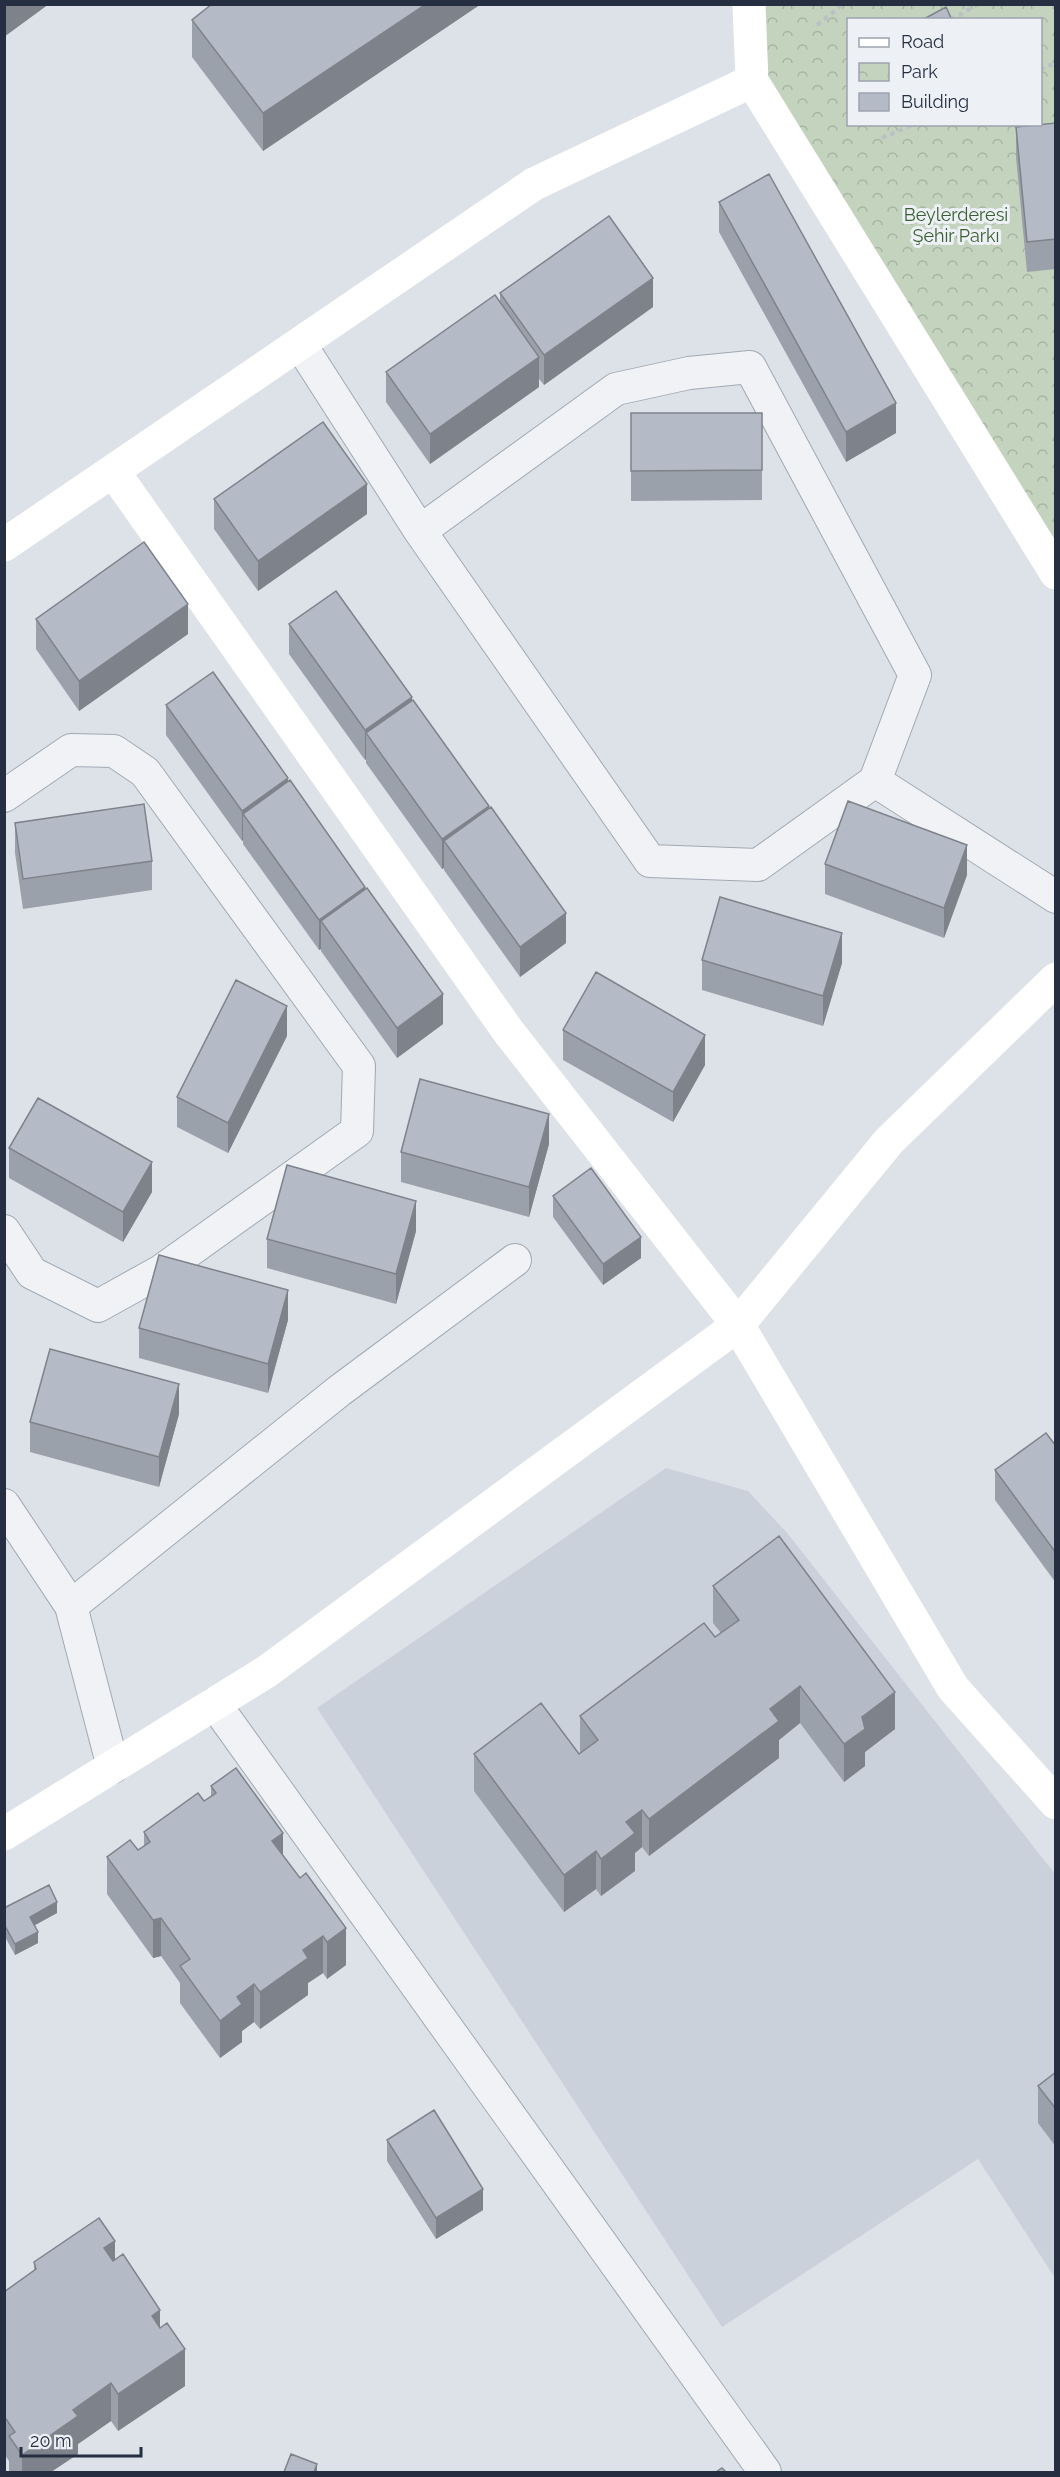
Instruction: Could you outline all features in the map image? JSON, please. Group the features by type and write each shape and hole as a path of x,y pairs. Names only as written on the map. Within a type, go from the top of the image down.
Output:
{"street":[{"path":"749,4 752,81 1056,573"},
{"path":"4,545 534,184 752,81"},
{"path":"300,344 420,531 650,861 758,865 875,781 915,675 750,367 689,373 616,390 420,531"},
{"path":"113,471 508,1031 738,1324 953,1688 1056,1803"},
{"path":"4,796 71,750 114,751 145,772 359,1066 357,1131 161,1271 98,1306 32,1273 4,1231"},
{"path":"875,781 1056,897"},
{"path":"4,1834 266,1672 738,1324 889,1141 1056,979"},
{"path":"71,1606 339,1391 515,1260"},
{"path":"4,1506 71,1606 112,1767"},
{"path":"215,1704 765,2472"}],"path":[{"path":"817,25 843,4"},
{"path":"954,18 978,4"},
{"path":"1042,69 1056,63"},
{"path":"882,138 909,126"}],"shaded area":[{"path":"666,1468 748,1491 788,1534 1055,1874 1055,2278 978,2159 722,2327 317,1708"}],"green space":[{"name":"Beylerderesi Şehir Parkı","path":"749,5 1055,5 1055,573 752,81"}],"building":[{"path":"212,4 426,4 263,113 192,20"},
{"path":"946,7 951,18 926,18"},
{"path":"1056,123 1056,239 1027,242 1016,127"},
{"path":"769,174 896,403 846,432 719,202"},
{"path":"609,216 653,278 544,355 500,293"},
{"path":"495,295 539,357 430,434 386,372"},
{"path":"631,413 762,413 762,470 631,471"},
{"path":"323,422 367,484 258,561 214,499"},
{"path":"144,542 188,604 79,681 36,619"},
{"path":"336,591 412,697 365,730 289,624"},
{"path":"213,672 288,778 242,811 166,705"},
{"path":"413,700 489,806 442,839 366,733"},
{"path":"290,780 365,887 319,920 243,814"},
{"path":"848,801 967,845 944,908 825,864"},
{"path":"144,804 152,861 23,879 15,823"},
{"path":"491,807 566,913 520,947 444,841"},
{"path":"367,888 443,994 397,1028 321,921"},
{"path":"720,897 842,933 823,996 702,960"},
{"path":"596,972 705,1035 673,1092 563,1030"},
{"path":"236,980 287,1006 228,1123 177,1097"},
{"path":"420,1079 549,1114 529,1187 401,1152"},
{"path":"38,1098 152,1162 123,1212 9,1148"},
{"path":"287,1165 416,1201 396,1274 267,1239"},
{"path":"591,1168 641,1237 603,1264 553,1196"},
{"path":"159,1255 288,1290 268,1364 139,1328"},
{"path":"50,1349 179,1384 159,1457 30,1422"},
{"path":"1046,1433 1056,1446 1056,1553 995,1470"},
{"path":"779,1536 895,1692 862,1717 865,1729 844,1744 800,1686 770,1709 779,1721 649,1819 642,1810 626,1822 635,1833 601,1859 596,1851 564,1875 474,1754 541,1703 579,1754 598,1740 580,1716 704,1623 715,1637 739,1620 713,1586"},
{"path":"236,1768 283,1833 272,1841 300,1878 306,1873 346,1928 327,1942 323,1936 303,1950 308,1958 260,1992 254,1984 237,1997 242,2004 220,2021 180,1966 190,1959 161,1918 153,1920 107,1857 130,1840 138,1850 150,1842 144,1832 198,1793 204,1801 216,1793 211,1786"},
{"path":"49,1885 57,1902 30,1917 38,1932 15,1944 4,1924 4,1908"},
{"path":"1056,2072 1056,2109 1038,2086"},
{"path":"434,2110 483,2189 436,2218 387,2140"},
{"path":"99,2218 115,2241 104,2248 113,2261 123,2254 160,2310 152,2316 160,2328 167,2323 185,2349 118,2394 111,2383 73,2410 78,2416 22,2455 9,2436 15,2432 4,2416 4,2292 36,2269 34,2262"},
{"path":"291,2454 317,2464 314,2472 284,2472"}]}
